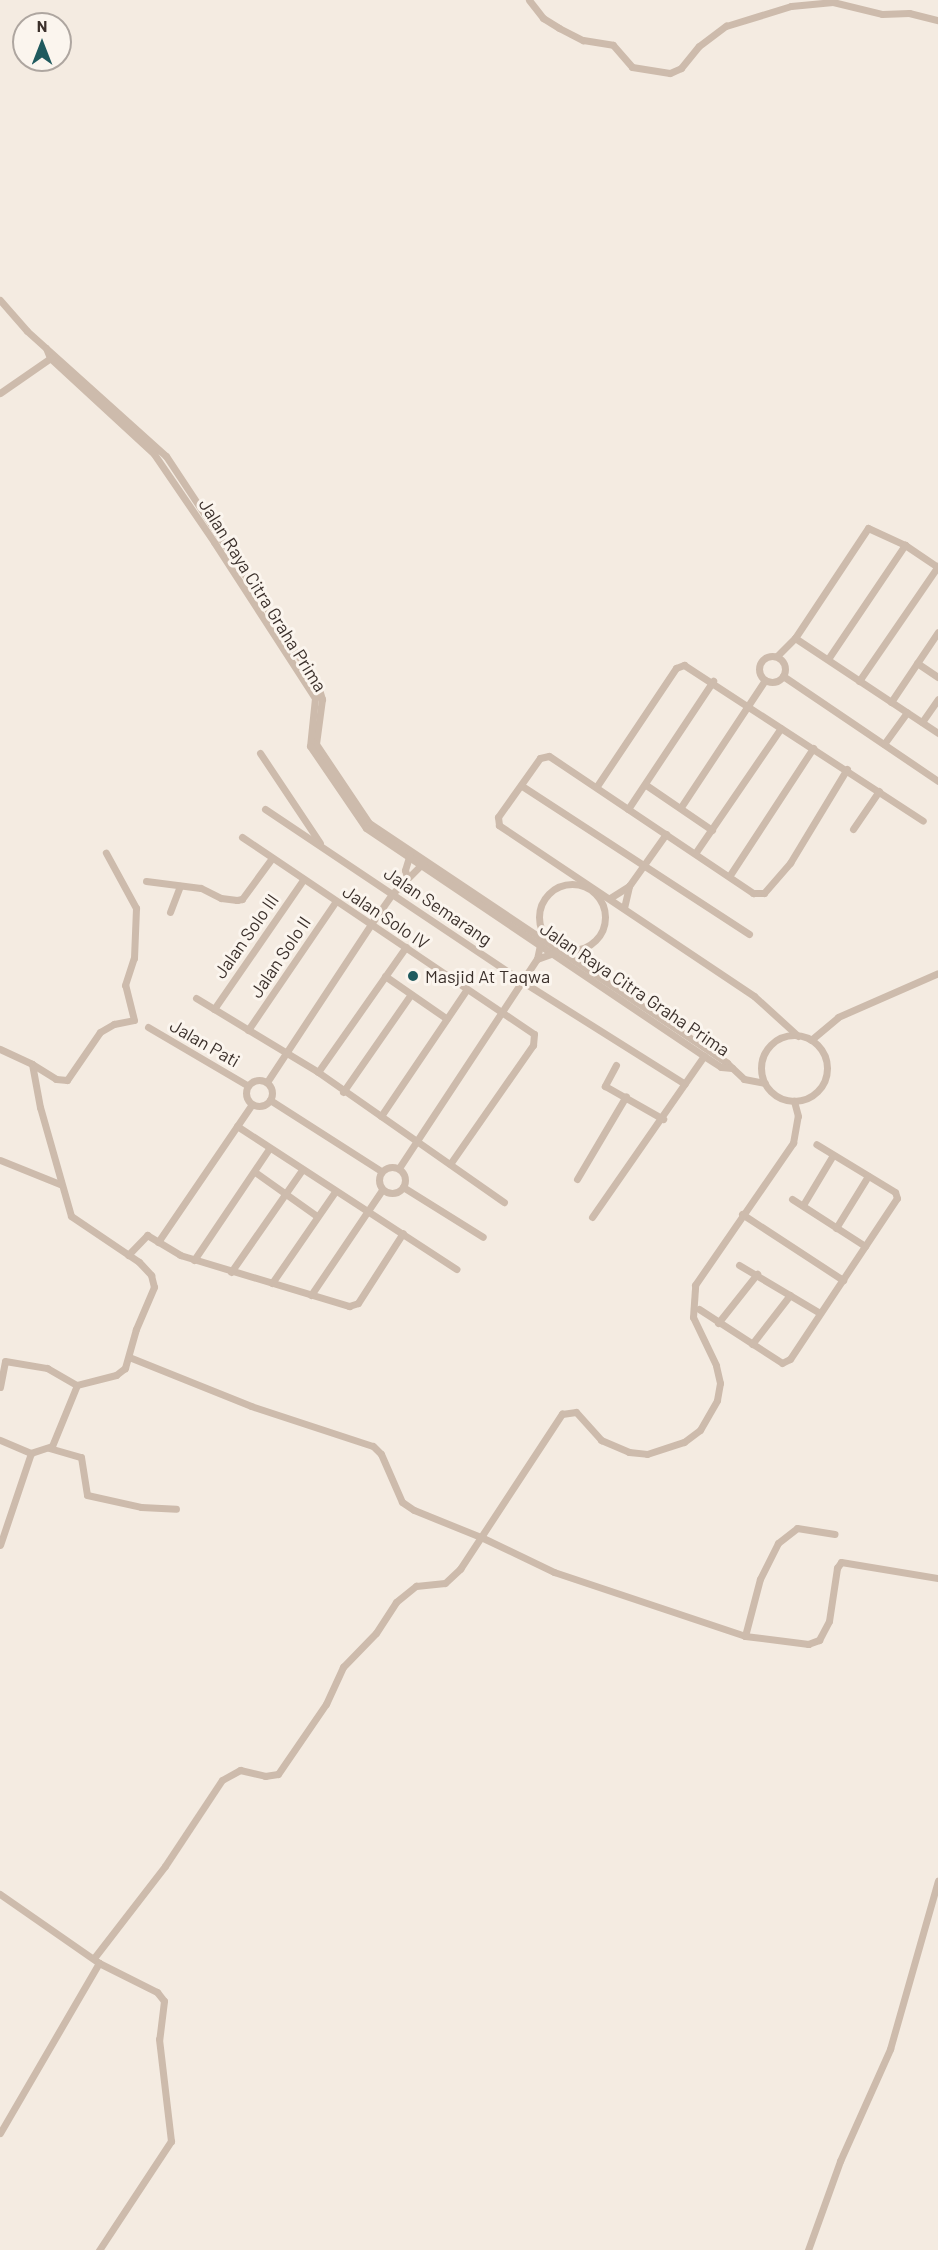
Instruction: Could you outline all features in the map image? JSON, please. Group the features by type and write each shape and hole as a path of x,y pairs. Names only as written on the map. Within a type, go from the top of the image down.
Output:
{"street":[{"path":"530,0 543,18 560,28 583,40 613,45 632,67 670,73 681,68 699,46 726,26 791,6 833,2 882,14 909,13 938,20"},
{"name":"Jalan Raya Citra Graha Prima","path":"0,300 53,356 142,436 312,693 315,702 310,746 335,787 366,828 544,941 704,1056 721,1067 732,1068"},
{"path":"0,393 53,356"},
{"path":"777,656 785,669 783,676 778,681 765,680 760,674 762,660 777,656 795,638 868,528 906,545 938,567 859,681"},
{"path":"828,659 906,545"},
{"path":"891,702 938,632"},
{"path":"795,638 938,733"},
{"path":"917,663 938,677"},
{"path":"597,786 676,668 684,665 713,681 923,821"},
{"path":"783,676 938,781"},
{"path":"681,807 746,704 765,680"},
{"path":"628,809 713,681"},
{"path":"922,722 938,699"},
{"path":"884,744 907,712"},
{"path":"696,852 781,728"},
{"path":"730,875 813,748"},
{"name":"Jalan Semarang","path":"260,753 326,849"},
{"path":"798,1036 754,996 499,825 499,815 543,755 597,786 628,809 730,875 753,893 768,891 790,863 847,769"},
{"path":"646,785 712,830"},
{"path":"522,786 749,934"},
{"path":"853,828 879,790"},
{"name":"Jalan Semarang","path":"265,809 523,982 685,1084"},
{"path":"610,898 629,886 666,834"},
{"name":"Jalan Solo IV","path":"243,837 303,880 534,1034 534,1042 450,1164"},
{"path":"0,1049 32,1064 56,1079 67,1080 100,1032 114,1024 134,1020 125,985 134,957 136,908 106,853"},
{"path":"407,877 410,854"},
{"path":"146,881 201,888 228,900 243,899 272,858"},
{"path":"267,1082 283,1052 392,894 423,863"},
{"name":"Jalan Solo III","path":"214,1009 303,880"},
{"path":"399,1168 414,1142 537,959 544,941 540,923 545,898 567,884 590,887 599,898 605,911 604,926 597,938 579,948 544,941"},
{"path":"170,912 180,886"},
{"path":"624,908 629,886"},
{"name":"Jalan Solo II","path":"248,1030 336,901"},
{"path":"318,1072 406,947"},
{"path":"537,959 557,951"},
{"name":"Jalan Raya Citra Graha Prima","path":"557,951 732,1068"},
{"path":"811,1040 838,1017 938,974"},
{"path":"385,976 447,1019"},
{"path":"381,1116 467,989"},
{"path":"343,1092 411,994"},
{"path":"196,998 318,1072 414,1142 504,1202"},
{"name":"Jalan Pati","path":"148,1027 248,1085"},
{"path":"798,1036 811,1040 825,1056 826,1077 814,1094 794,1101 777,1096 765,1083 761,1066 767,1049 781,1038 798,1036"},
{"path":"592,1217 663,1119 704,1056"},
{"path":"0,1387 5,1361 47,1368 77,1385 116,1375 125,1368 154,1287 151,1275 128,1255 75,1220 60,1184 32,1064"},
{"path":"616,1065 604,1085 663,1119"},
{"path":"732,1068 750,1082 765,1083"},
{"path":"254,1080 267,1082 271,1087 270,1100 258,1106 252,1104 247,1099 248,1085 254,1080"},
{"path":"577,1179 626,1096"},
{"path":"270,1100 381,1171"},
{"path":"0,2133 96,1961 165,1866 222,1780 240,1770 273,1777 285,1768 326,1704 343,1667 370,1641 396,1602 416,1586 445,1583 483,1538 524,1468 566,1412 579,1414 601,1440 629,1452 647,1454 663,1450 684,1442 700,1430 717,1400 720,1383 716,1365 693,1317 695,1285 793,1143 798,1116 794,1101"},
{"path":"158,1242 252,1104"},
{"path":"237,1126 334,1193 402,1233 456,1269"},
{"path":"699,1309 752,1344 787,1363 897,1198 895,1192 816,1144"},
{"path":"195,1260 269,1149"},
{"path":"802,1205 833,1155"},
{"path":"0,1160 60,1184"},
{"path":"382,1190 378,1178 381,1171 390,1166 399,1168"},
{"path":"382,1190 397,1192 403,1187 405,1180 399,1168"},
{"path":"231,1272 302,1170"},
{"path":"255,1172 317,1216"},
{"path":"836,1228 867,1176"},
{"path":"403,1187 483,1237"},
{"path":"311,1295 382,1190"},
{"path":"272,1283 334,1193"},
{"path":"792,1199 865,1246"},
{"path":"742,1214 843,1280"},
{"path":"128,1255 145,1235 195,1260 311,1295 355,1305 402,1233"},
{"path":"739,1264 820,1313"},
{"path":"718,1323 757,1274"},
{"path":"752,1344 789,1295"},
{"path":"129,1358 251,1406 373,1446 405,1505 483,1538 554,1572 745,1636 808,1644 819,1640 829,1621 836,1572 841,1562 938,1578"},
{"path":"49,1448 77,1385"},
{"path":"0,1440 31,1453 49,1448 81,1456 87,1495 141,1507 176,1509"},
{"path":"0,1545 31,1453"},
{"path":"745,1636 760,1579 778,1543 797,1528 836,1534"},
{"path":"808,2250 840,2161 890,2049 938,1881"},
{"path":"0,1894 96,1961 162,1998 159,2039 172,2136 133,2204 99,2250"}],"place":[{"name":"Masjid At Taqwa","path":"413,976"}]}
